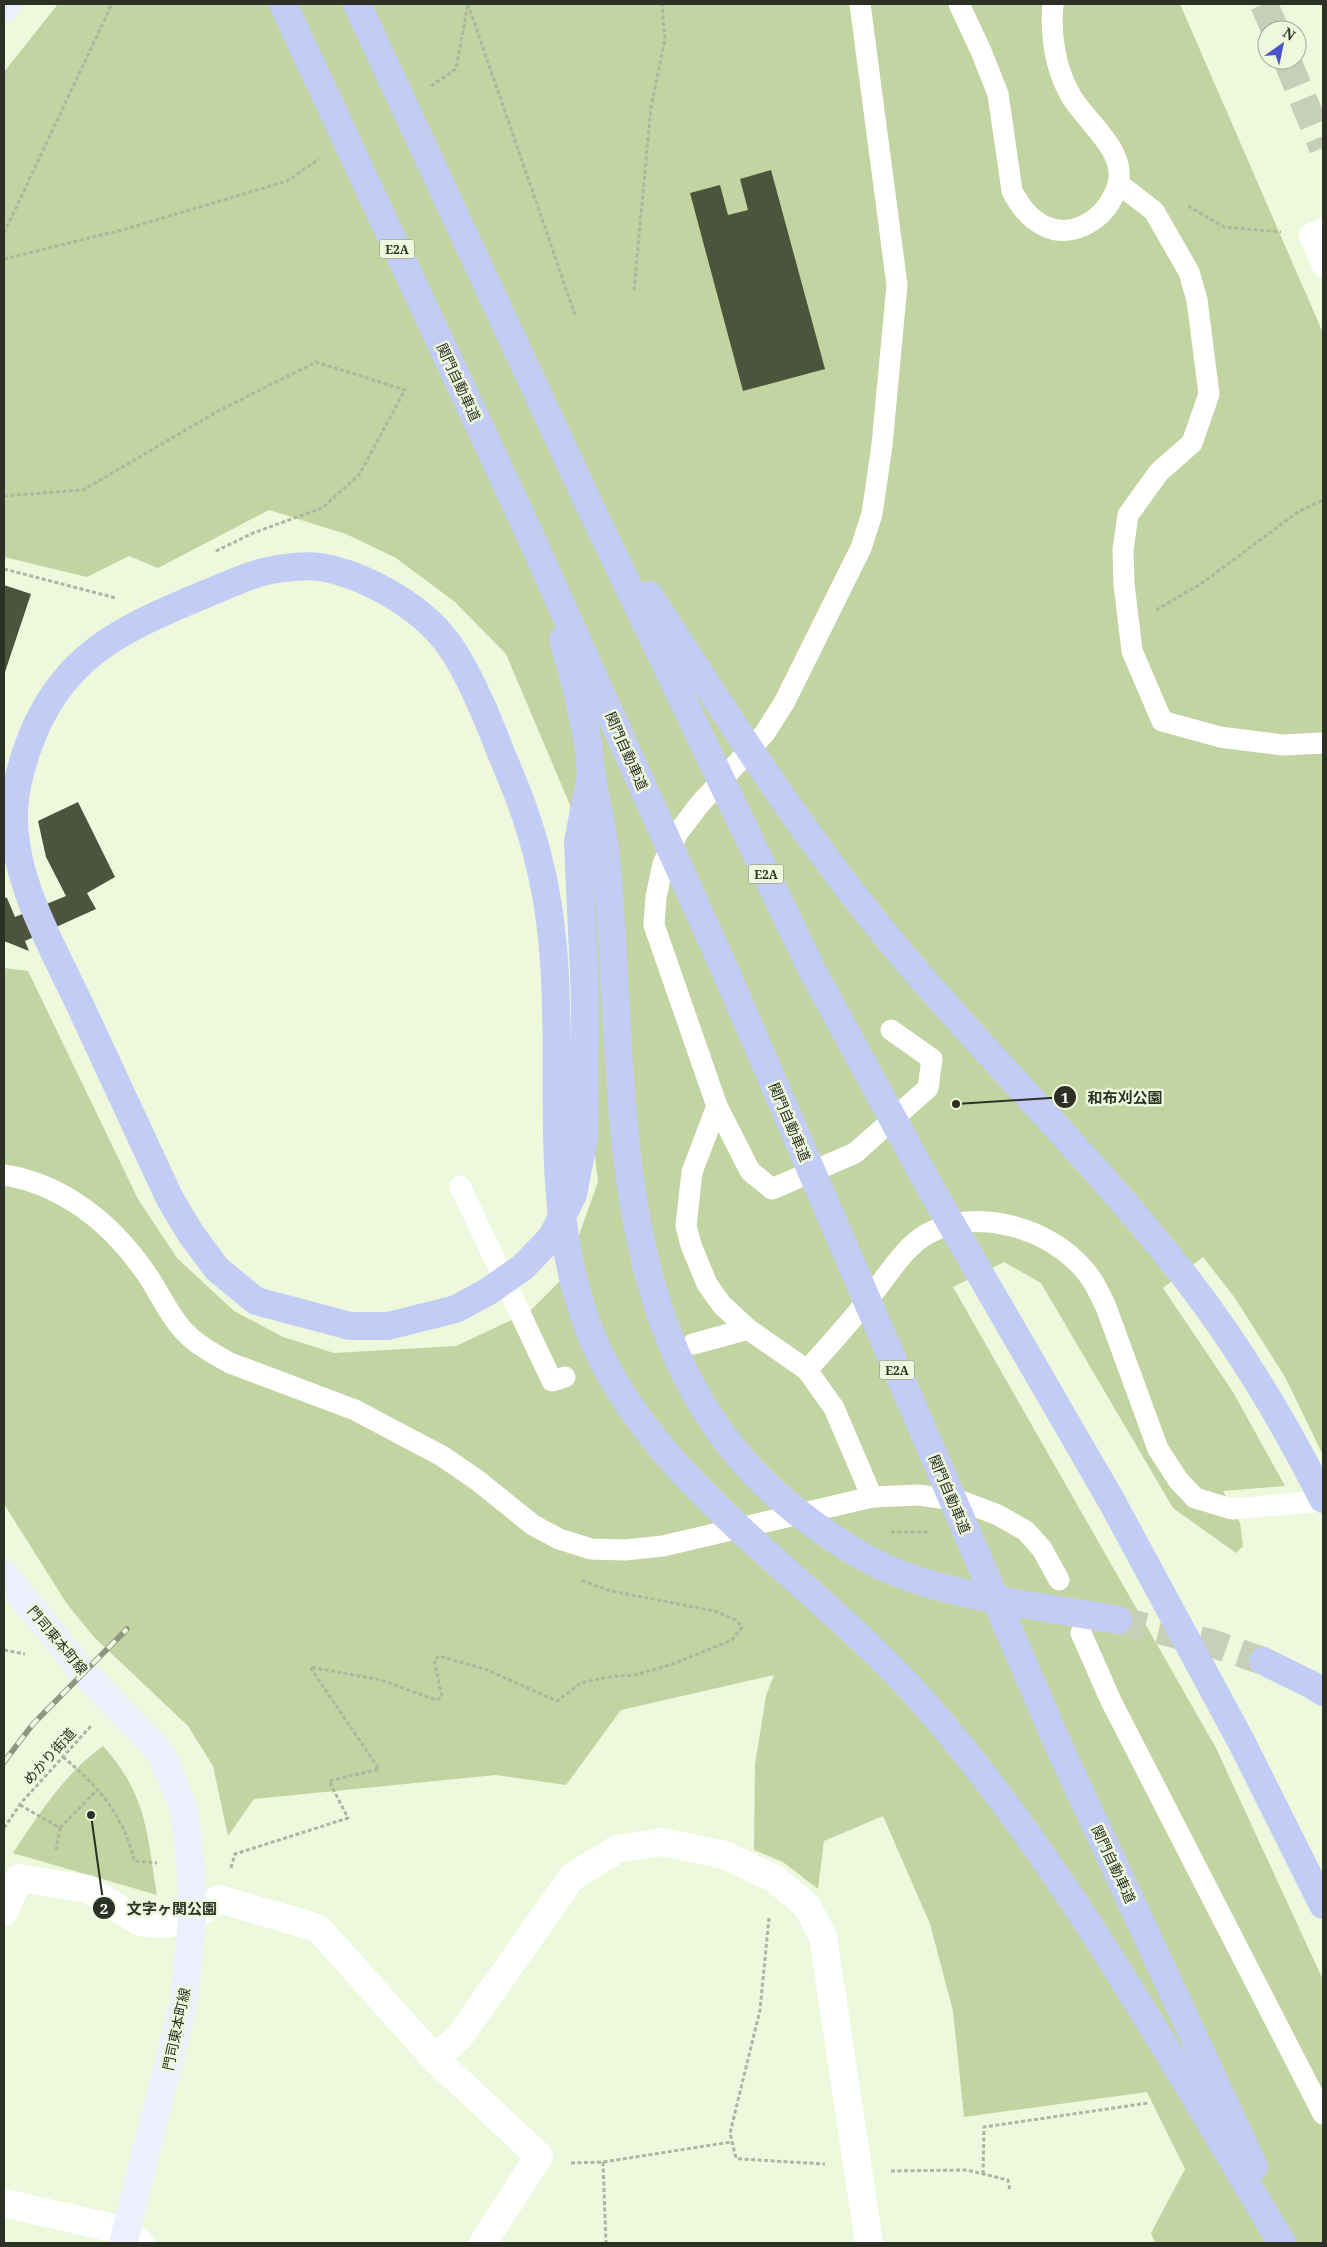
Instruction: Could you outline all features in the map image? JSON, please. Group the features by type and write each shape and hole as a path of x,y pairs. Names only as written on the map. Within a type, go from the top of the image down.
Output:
{"highway":[{"name":"関門自動車道","path":"283,4 524,522 725,970 1057,1742 1289,2243"},
{"name":"E2A","path":"357,4 587,500 811,968 930,1189 1111,1500 1242,1743 1323,1905"},
{"path":"587,500 746,747 840,879 898,950 1124,1203 1182,1273 1223,1329 1266,1396 1323,1500"},
{"path":"524,522 564,646 586,729 606,856 624,1130 634,1202 646,1270 667,1337 690,1386 720,1434 766,1488 830,1538 888,1569 954,1590 1118,1620"},
{"path":"592,775 578,842 586,997 584,1138 573,1194 552,1237 523,1267 489,1291 456,1309 423,1319 388,1326 350,1326 256,1301 217,1269 191,1234 170,1198 28,892 15,837 14,800 23,761 36,725 53,692 79,663 107,642 155,615 270,570 318,567 370,582 424,616 449,643 486,715 528,821 550,912 555,968 556,1156 561,1216 574,1280 589,1331 611,1378 661,1449 725,1514 880,1656 923,1701 967,1755 1076,1907 1145,2016 1282,2243"},
{"path":"1263,1662 1312,1684 1323,1692"}],"main road":[{"path":"4,9 8,4"},
{"name":"門司東本町線","path":"4,1574 84,1673 143,1732 165,1761 184,1810 191,1868 192,1918 184,2001 129,2239"}],"street":[{"path":"435,2059 460,2036 572,1877 617,1849 662,1842 725,1855 775,1879 807,1906 823,1937 869,2243"},
{"path":"4,1912 19,1878 88,1890 140,1922 164,1924 192,1918 219,1899 318,1928 435,2059 539,2156 483,2243"},
{"path":"4,2203 129,2239"}],"lane":[{"path":"860,4 897,285 895,325 872,514 861,548 784,703 765,732 699,805 677,834 663,864 656,898 654,925 717,1106 750,1171 772,1188 855,1153 928,1088 932,1059 891,1030"},
{"path":"959,4 998,94 1012,191 1019,206 1028,216 1054,230 1068,231 1080,228 1104,211 1118,184 1114,154 1070,95 1059,68 1053,41 1052,4"},
{"path":"1118,184 1154,212 1189,272 1198,300 1209,394 1192,443 1159,472 1128,515 1124,550 1124,584 1132,651 1162,720 1220,737 1283,745 1323,743"},
{"path":"1316,231 1323,266"},
{"path":"717,1106 692,1172 686,1226 707,1284 722,1305 748,1329 807,1370 834,1408 872,1498"},
{"path":"4,1176 20,1178 48,1189 76,1202 100,1220 124,1244 190,1337 211,1353 230,1363 355,1410 404,1435 442,1456 477,1480 533,1525 559,1539 591,1550 625,1550 663,1546 872,1498 919,1495 961,1501 998,1515 1026,1531 1042,1549 1059,1580"},
{"path":"460,1186 552,1381 565,1377"},
{"path":"807,1370 848,1324 904,1254 927,1234 953,1225 981,1223 1011,1225 1042,1236 1062,1248 1080,1264 1096,1286 1106,1308 1158,1449 1178,1480 1194,1498 1232,1509 1323,1500"},
{"path":"693,1344 748,1329"},
{"path":"1081,1632 1115,1710 1323,2114"}],"path":[{"path":"4,233 112,4"},
{"path":"424,90 456,69 468,4"},
{"path":"468,4 575,315"},
{"path":"634,290 651,107 665,38 662,4"},
{"path":"4,258 122,230 287,181 327,154"},
{"path":"1185,205 1224,227 1316,231"},
{"path":"4,496 83,490 218,411 316,362 405,390 359,475 322,508 253,533 208,555"},
{"path":"1154,611 1202,584 1298,512 1323,500"},
{"path":"4,569 119,598"},
{"path":"227,1870 232,1867 235,1854 348,1818 330,1782 379,1769 310,1667 381,1680 436,1700 442,1697 434,1660 439,1656 485,1669 557,1701 581,1683 608,1677 636,1675 673,1664 732,1640 739,1634 742,1627 736,1620 715,1611 611,1591 579,1579"},
{"path":"4,1650 26,1654"},
{"name":"めかり街道","path":"4,1828 20,1805 94,1724"},
{"path":"63,1757 98,1788 115,1812 126,1834 134,1861 191,1868"},
{"path":"49,1883 60,1828 98,1788"},
{"path":"20,1805 60,1828"},
{"path":"775,1879 771,1895 760,2010 730,2133 736,2158 858,2168 967,2170 1008,2180 1010,2191"},
{"path":"983,2174 984,2126 1148,2102"},
{"path":"539,2156 562,2164 603,2162 731,2142"},
{"path":"603,2162 606,2243"}],"green space":[{"path":"58,4 1180,4 1323,333 1323,1455 1285,1377 1235,1298 1203,1257 1163,1288 1233,1392 1285,1486 1223,1491 1240,1523 1243,1546 1236,1553 1173,1508 1041,1283 1004,1262 953,1287 1216,1748 1323,1980 1323,2243 1155,2243 1151,2233 1185,2169 1147,2092 964,2117 953,2011 930,1924 883,1816 824,1841 818,1889 783,1862 754,1850 755,1764 766,1696 774,1675 621,1710 566,1785 496,1775 254,1799 228,1836 213,1766 188,1726 94,1637 67,1604 4,1504 4,968 28,971 138,1199 177,1258 234,1311 283,1337 334,1353 456,1346 529,1312 564,1277 598,1182 579,1026 592,875 570,805 506,654 455,602 396,558 346,534 269,510 158,568 129,556 87,577 4,557 4,72"},
{"path":"103,1746 118,1764 137,1798 147,1834 157,1895 13,1853 53,1795 76,1769"}],"building":[{"path":"771,170 825,369 743,391 690,193 720,185 728,215 748,210 740,179"},
{"path":"4,585 31,594 4,675"},
{"path":"78,802 115,877 87,893 96,909 25,941 29,951 4,941 4,897 7,898 15,917 66,896 46,857 38,821"}],"tunnel":[{"path":"1264,4 1271,20"},
{"path":"1291,70 1323,148"},
{"path":"1118,1620 1211,1643 1263,1661"}],"railway":[{"path":"4,1762 33,1724 127,1629"}],"place":[{"name":"和布刈公園","path":"956,1104"},
{"name":"文字ヶ関公園","path":"91,1815"}]}
